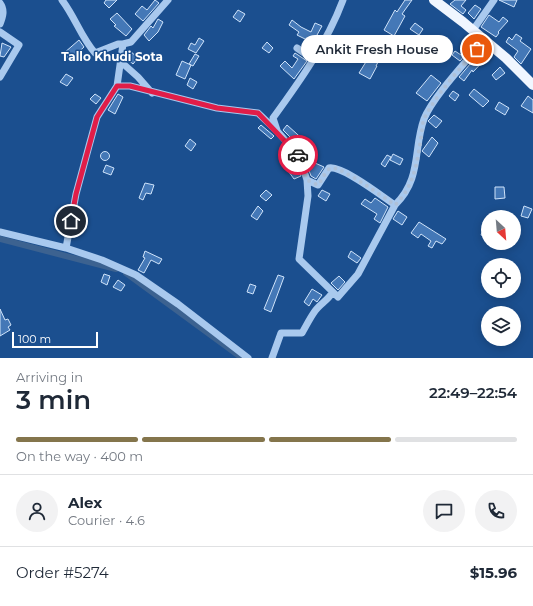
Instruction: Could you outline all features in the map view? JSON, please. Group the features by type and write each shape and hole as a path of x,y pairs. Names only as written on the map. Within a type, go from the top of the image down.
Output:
{"main road":[{"path":"434,0 473,30 533,85"}],"street":[{"path":"62,0 79,26 86,43 95,53 118,44 131,42 168,0"},
{"path":"273,118 314,59 344,0"},
{"path":"473,30 494,0"},
{"path":"0,3 3,8 3,16 0,24"},
{"path":"0,32 18,45 0,77"},
{"path":"117,86 130,86 152,93 217,108 258,113 278,132 299,156 307,180 308,196 299,259 331,296 338,297 358,274 376,244 395,205 404,197 410,187 417,160 424,118 444,89 484,40"},
{"path":"66,248 76,194 97,117 117,86 123,44"},
{"path":"297,48 314,59"},
{"path":"120,61 138,77 152,93"},
{"path":"263,118 273,118"},
{"path":"273,118 278,132"},
{"path":"308,196 318,185 329,168 333,168 345,172 395,205"},
{"path":"307,180 318,185"},
{"path":"0,232 66,248 102,260 136,275 178,304 248,358"},
{"path":"272,358 281,333 302,333 314,312 331,296"}],"building":[{"path":"106,0 117,0 109,8 104,3"},
{"path":"155,0 159,3 143,21 135,14 142,6 147,10"},
{"path":"405,0 412,0 402,14 405,16 394,36 384,30 395,10 397,12"},
{"path":"455,0 466,0 461,6 466,10 463,14 450,4"},
{"path":"499,0 517,0 514,7"},
{"path":"475,5 481,9 474,19 468,13"},
{"path":"238,10 245,14 240,22 233,17"},
{"path":"117,13 132,29 126,36 114,26 116,25 110,19"},
{"path":"489,15 499,22 503,17 508,21 498,32 499,33 496,37 481,27"},
{"path":"158,19 163,22 158,32 149,41 144,35 151,26 153,28"},
{"path":"292,20 311,32 315,23 322,26 317,35 320,37 312,52 307,49 311,42 297,35 299,32 289,25"},
{"path":"415,23 423,29 419,35 410,29"},
{"path":"516,34 522,38 520,41 531,49 521,64 514,57 518,51 506,42 509,37 512,40"},
{"path":"199,38 204,41 196,53 188,49 191,43 195,45"},
{"path":"474,39 476,42 460,61 452,55 455,51 461,55"},
{"path":"79,40 84,47 70,60 64,53"},
{"path":"373,40 385,46 370,79 359,73 374,49 369,47"},
{"path":"267,42 273,48 269,53 262,48"},
{"path":"2,43 11,47 4,57 0,56"},
{"path":"129,50 138,58 133,64 126,58"},
{"path":"482,50 489,55 473,72 472,70 464,81 459,77"},
{"path":"295,53 307,61 294,79 280,66 285,61 292,68 298,59 293,56"},
{"path":"195,54 199,56 193,66 189,64"},
{"path":"182,61 191,65 185,79 176,75"},
{"path":"500,67 505,73 496,80 492,75"},
{"path":"66,74 73,78 67,86 60,82"},
{"path":"431,75 441,83 427,101 416,93"},
{"path":"190,78 197,82 193,89 187,85"},
{"path":"474,89 489,101 483,107 469,95"},
{"path":"453,91 459,95 455,101 449,96"},
{"path":"95,94 101,98 96,104 90,99"},
{"path":"118,94 123,97 115,114 108,110"},
{"path":"528,96 533,100 533,113 521,106"},
{"path":"499,102 509,108 505,115 495,109"},
{"path":"434,115 442,121 436,128 428,121"},
{"path":"261,125 274,136 271,139 258,128"},
{"path":"287,125 307,143 302,149 283,130"},
{"path":"432,137 438,143 429,157 422,151"},
{"path":"190,139 196,144 191,151 185,146"},
{"path":"308,150 312,154 306,159 324,167 316,179 311,176 303,154"},
{"path":"103,152 107,152 109,156 107,160 103,160 101,158 101,154"},
{"path":"393,154 403,159 400,165 390,160"},
{"path":"387,155 391,157 385,167 381,164"},
{"path":"292,157 295,159 301,176 294,179 286,168 296,164"},
{"path":"106,165 114,168 111,175 103,172"},
{"path":"145,183 154,185 151,194 146,193 143,200 139,198"},
{"path":"495,187 504,187 505,198 495,199"},
{"path":"266,190 272,195 266,201 260,196"},
{"path":"322,190 330,194 326,201 318,196"},
{"path":"375,198 388,207 380,223 374,219 377,214 361,204 365,199 371,203"},
{"path":"258,206 263,211 257,220 251,216"},
{"path":"524,206 532,209 528,218 521,216"},
{"path":"398,211 407,217 402,225 393,219"},
{"path":"419,222 446,239 442,244 436,241 432,248 428,246 431,241 421,234 418,238 411,233"},
{"path":"145,251 162,259 159,264 151,260 144,273 138,270 145,258 143,257"},
{"path":"351,251 361,258 357,263 348,257"},
{"path":"104,274 110,276 107,285 101,282"},
{"path":"278,275 284,277 271,312 264,309"},
{"path":"339,276 345,282 338,290 331,283"},
{"path":"118,280 125,285 121,291 113,287"},
{"path":"250,284 256,286 253,294 247,292"},
{"path":"312,289 322,295 317,302 313,299 309,306 304,302"},
{"path":"0,309 5,320 8,319 11,325 8,327 10,330 0,336"}],"waterway":[{"path":"0,239 116,269"},
{"path":"126,273 242,358"}],"way so far":[{"path":"298,155 307,180 318,185 329,168 333,168 345,172 395,205 404,197 410,187 417,160 424,118 453,77 477,49"}],"place":[{"name":"Ankit Fresh House","path":"477,49"}],"district":[{"name":"Tallo Khudi Sota","path":"112,57"}],"route":[{"path":"71,221 76,194 97,117 117,86 130,86 152,93 217,108 258,113 278,132 298,155"}]}
